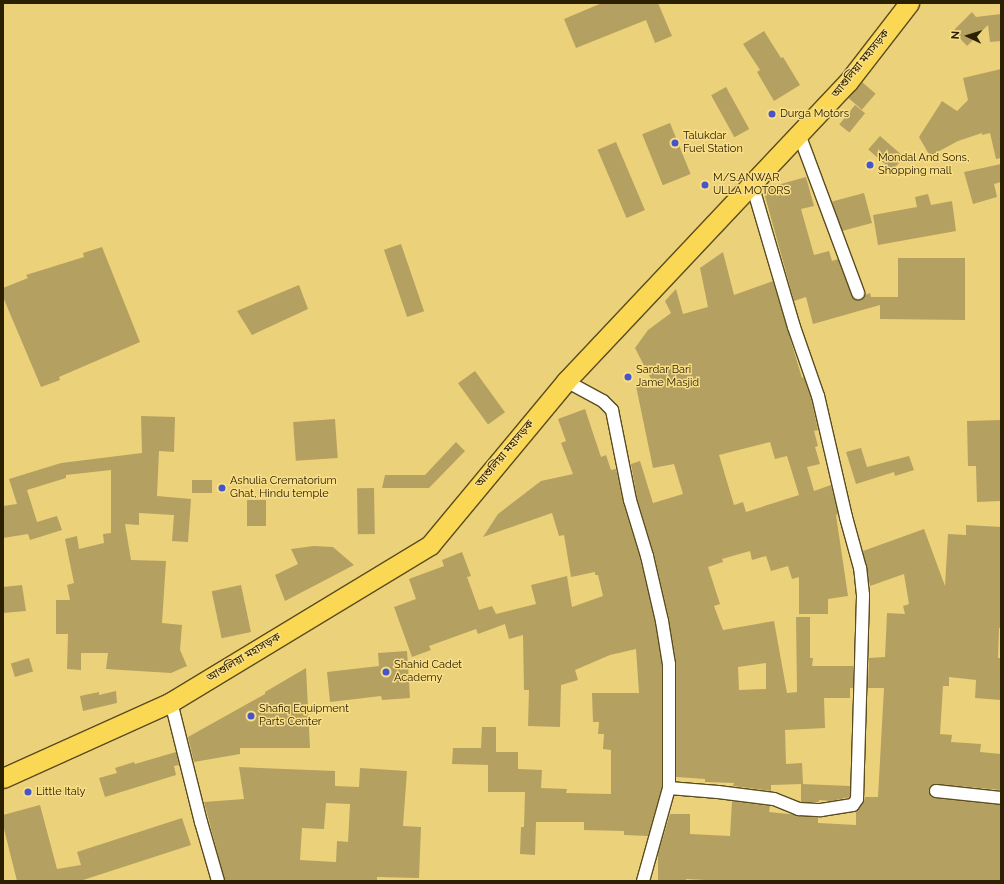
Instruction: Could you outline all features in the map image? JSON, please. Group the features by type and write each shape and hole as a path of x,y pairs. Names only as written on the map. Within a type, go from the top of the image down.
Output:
{"highway":[{"name":"আশুলিয়া মহাসড়ক","path":"3,778 171,702 430,545 566,381 848,82 909,3"}],"street":[{"path":"799,134 858,293"},
{"path":"668,788 774,799 799,809 821,810 853,806 857,799 863,595 860,568 846,517 818,396 794,327 752,184"},
{"path":"566,381 603,401 612,410 630,500 647,556 657,599 669,664 668,788 643,881"},
{"path":"171,702 201,822 218,881"},
{"path":"936,791 1001,798"}],"building":[{"path":"602,3 658,3 672,36 655,43 646,20 576,48 564,19"},
{"path":"972,12 976,17 1001,14 1001,41 990,42 988,25 967,46 953,31"},
{"path":"764,31 781,58 783,57 800,85 774,101 757,72 760,70 743,44"},
{"path":"1001,69 1001,158 996,159 990,133 982,135 982,133 958,141 930,156 919,137 942,101 957,111 968,100 963,78"},
{"path":"862,82 876,94 862,110 848,98"},
{"path":"726,87 749,129 734,137 711,95"},
{"path":"855,105 865,113 849,133 839,124"},
{"path":"670,123 691,174 663,185 642,134"},
{"path":"880,136 904,157 892,171 868,150"},
{"path":"616,142 645,210 627,218 598,150"},
{"path":"1001,164 1001,182 994,184 997,197 973,204 964,172"},
{"path":"806,177 814,206 801,209 814,255 829,251 832,261 838,259 853,298 860,300 865,295 870,293 871,297 898,297 898,258 965,258 965,320 880,319 880,305 813,324 806,297 794,301 763,189"},
{"path":"864,193 872,223 840,231 832,202"},
{"path":"928,194 931,205 952,201 956,231 878,245 873,215 917,207 915,197"},
{"path":"401,244 424,311 407,317 384,250"},
{"path":"102,247 140,342 59,377 60,380 41,387 3,297 3,288 28,278 26,275 84,257 83,253"},
{"path":"723,252 734,295 773,281 802,378 804,377 811,398 818,430 814,431 818,446 815,447 820,464 807,467 814,491 831,485 838,514 836,515 848,596 828,599 828,614 799,614 799,577 792,579 788,566 771,571 766,556 752,560 750,551 722,559 723,562 708,567 720,604 714,606 723,630 774,621 787,693 797,692 796,617 810,617 810,658 813,658 812,666 853,666 853,688 850,688 850,698 824,698 825,728 785,730 786,764 802,763 803,784 771,785 771,791 733,786 734,783 705,782 705,779 676,777 676,663 669,619 654,554 637,498 631,464 640,461 653,503 683,494 674,464 653,468 636,386 653,383 635,348 648,330 671,313 665,301 676,289 683,314 708,307 700,268","holes":["770,442 775,459 787,456 799,495 746,512 743,502 734,505 719,455","766,663 766,689 739,690 738,667"]},
{"path":"299,285 308,309 252,335 237,311"},
{"path":"475,371 505,412 488,425 458,383"},
{"path":"585,409 601,457 606,455 611,470 616,469 623,502 640,558 655,622 662,665 662,787 648,836 624,835 624,831 584,830 584,822 536,822 535,855 520,854 521,827 524,827 525,792 488,792 488,765 452,764 453,748 481,748 482,727 496,727 496,752 518,752 518,769 542,770 541,788 567,789 566,793 611,794 611,750 603,749 604,734 598,734 599,722 593,722 592,693 639,693 636,649 610,655 575,670 578,680 561,685 560,727 528,726 529,690 524,690 523,635 509,639 505,624 478,634 476,629 429,646 431,650 412,657 394,607 416,599 409,579 444,566 442,560 462,552 471,576 467,577 479,610 492,606 496,614 536,604 531,585 567,576 572,607 603,596 598,575 595,575 595,572 571,577 564,535 559,536 552,513 483,537 498,514 541,481 573,474 561,443 566,441 558,419"},
{"path":"141,416 175,417 174,452 159,451 157,496 191,499 188,542 172,541 174,515 139,513 139,525 125,524 131,560 166,561 162,623 182,625 180,650 187,666 171,673 106,669 108,653 81,653 81,670 67,669 68,634 56,634 56,600 70,600 67,585 74,583 65,539 77,536 79,549 104,543 103,534 111,533 111,470 66,475 66,478 27,490 37,522 57,516 62,530 30,540 28,534 3,538 3,506 17,504 9,479 61,463 142,453"},
{"path":"335,419 338,458 296,461 293,422"},
{"path":"1001,420 1001,501 977,502 976,466 968,466 967,421"},
{"path":"456,442 465,451 429,488 382,488 385,475 425,475"},
{"path":"861,448 867,467 909,456 914,470 895,476 894,472 856,484 846,452"},
{"path":"192,480 212,480 212,493 192,493"},
{"path":"357,488 374,488 375,534 358,534"},
{"path":"247,500 266,500 266,526 247,526"},
{"path":"966,525 1001,527 1001,628 999,628 998,658 1001,658 1001,700 975,698 976,680 949,677 949,686 943,686 940,734 952,735 951,742 981,744 980,752 1001,754 1001,790 937,784 930,786 929,791 931,797 935,798 1001,805 1001,881 725,881 686,879 686,881 658,881 658,854 670,814 690,814 690,834 730,836 732,801 770,806 769,812 818,817 818,823 856,825 856,812 863,803 865,797 878,797 884,688 868,688 869,658 885,657 887,613 905,614 903,606 909,604 904,574 870,586 863,551 924,529 945,586 948,534 966,535"},
{"path":"314,546 333,547 354,565 285,601 275,575 298,564 291,549"},
{"path":"22,585 26,611 3,613 3,587"},
{"path":"241,585 251,632 222,638 212,591"},
{"path":"407,651 410,698 382,700 381,696 330,702 327,672 379,666 378,653"},
{"path":"29,658 33,671 15,677 11,664"},
{"path":"306,668 310,748 240,748 240,754 194,762 188,737 265,694 265,692"},
{"path":"116,691 117,703 83,711 80,696 99,692 99,695"},
{"path":"176,752 179,765 174,766 176,775 105,797 99,778 117,773 115,768 134,762 135,764"},
{"path":"239,767 335,771 335,786 359,787 360,768 407,771 403,826 421,827 419,878 377,877 377,881 225,881 204,802 244,799","holes":["326,803 350,804 348,842 337,841 336,862 300,860 302,828 324,829"]},
{"path":"801,784 850,786 850,797 831,801 819,800 819,802 801,802"},
{"path":"40,805 57,869 81,865 77,852 182,818 191,845 80,881 17,881 3,825 3,815"}],"place":[{"name":"Durga Motors","path":"772,114"},
{"name":"Talukdar Fuel Station","path":"675,143"},
{"name":"Mondal And Sons, Shopping mall","path":"870,165"},
{"name":"M/S.ANWAR ULLA MOTORS","path":"705,185"},
{"name":"Sardar Bari Jame Masjid","path":"628,377"},
{"name":"Ashulia Crematorium Ghat, Hindu temple","path":"222,488"},
{"name":"Shahid Cadet Academy","path":"386,672"},
{"name":"Shafiq Equipment Parts Center","path":"251,716"},
{"name":"Little Italy","path":"28,792"}]}
